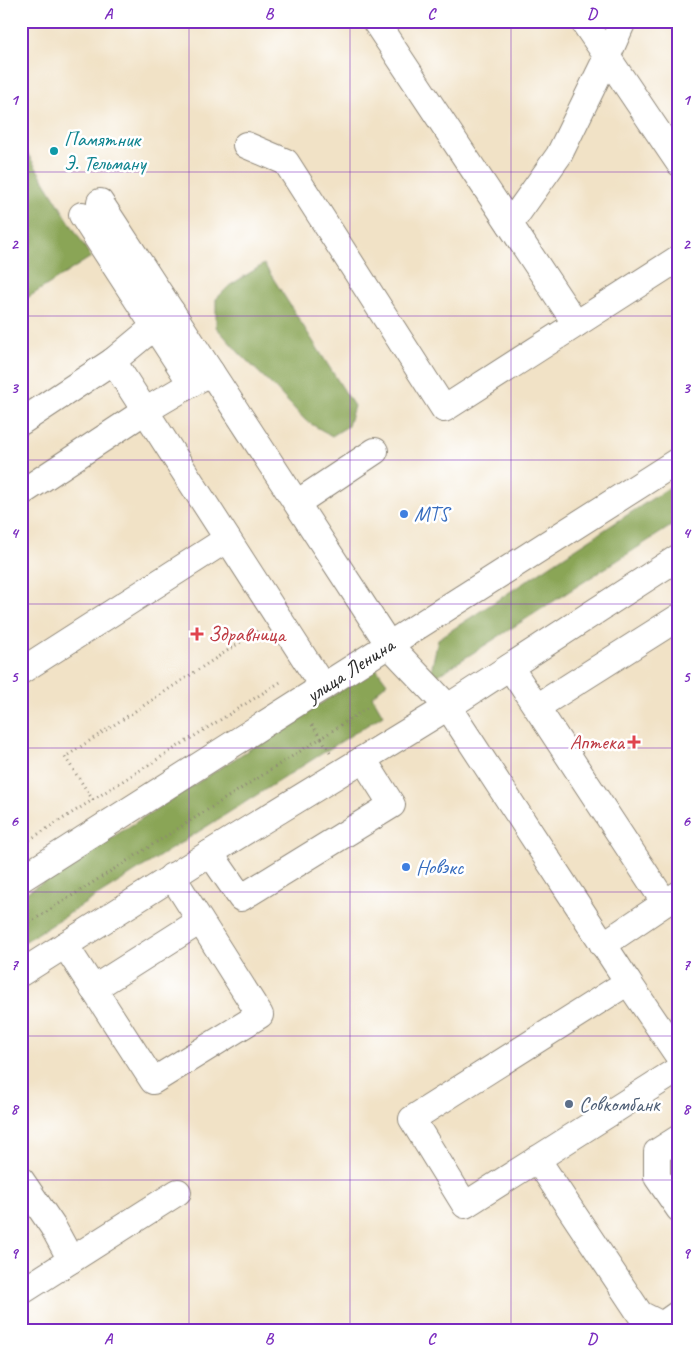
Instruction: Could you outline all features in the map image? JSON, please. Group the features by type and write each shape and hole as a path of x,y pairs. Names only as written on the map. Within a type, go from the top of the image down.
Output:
{"street":[{"path":"375,21 576,324"},
{"path":"583,21 679,163"},
{"path":"510,224 559,155 623,21"},
{"path":"246,144 286,162 444,409 679,258"},
{"path":"91,209 201,377 297,503 389,645 448,707 628,982 670,1024 679,1057"},
{"path":"21,422 113,361 163,319"},
{"path":"113,361 323,687"},
{"path":"21,493 145,411 201,377"},
{"path":"297,503 375,451"},
{"name":"улица Ленина","path":"21,879 679,460"},
{"path":"21,671 228,539"},
{"path":"21,973 210,852 448,707 677,562"},
{"path":"537,707 679,617"},
{"path":"510,667 672,899 603,944"},
{"path":"210,852 241,898 392,805 363,759"},
{"path":"65,945 153,1081 260,1016 172,876"},
{"path":"93,989 200,921"},
{"path":"628,982 412,1119 465,1205 679,1069"},
{"path":"679,1138 657,1152 658,1177 679,1209"},
{"path":"537,1160 640,1314 662,1325 679,1314"},
{"path":"21,1180 53,1227 72,1260"},
{"path":"21,1292 178,1192"}],"path":[{"path":"93,800 64,757 278,617"},
{"path":"21,845 308,664"},
{"path":"21,928 321,738 282,681"}],"green space":[{"path":"21,143 91,257 21,302"},
{"path":"264,264 354,406 348,426 332,436 306,421 216,327 216,299 229,286"},
{"path":"679,481 679,521 429,681 438,639"},
{"path":"376,668 387,683 372,696 383,715 21,944 21,896"}],"place":[{"name":"Памятник Э. Тельману","path":"54,151"},
{"name":"MTS","path":"404,514"},
{"name":"Здравница","path":"197,634"},
{"name":"Аптека","path":"634,742"},
{"name":"Новэкс","path":"406,867"},
{"name":"Совкомбанк","path":"569,1104"}]}
